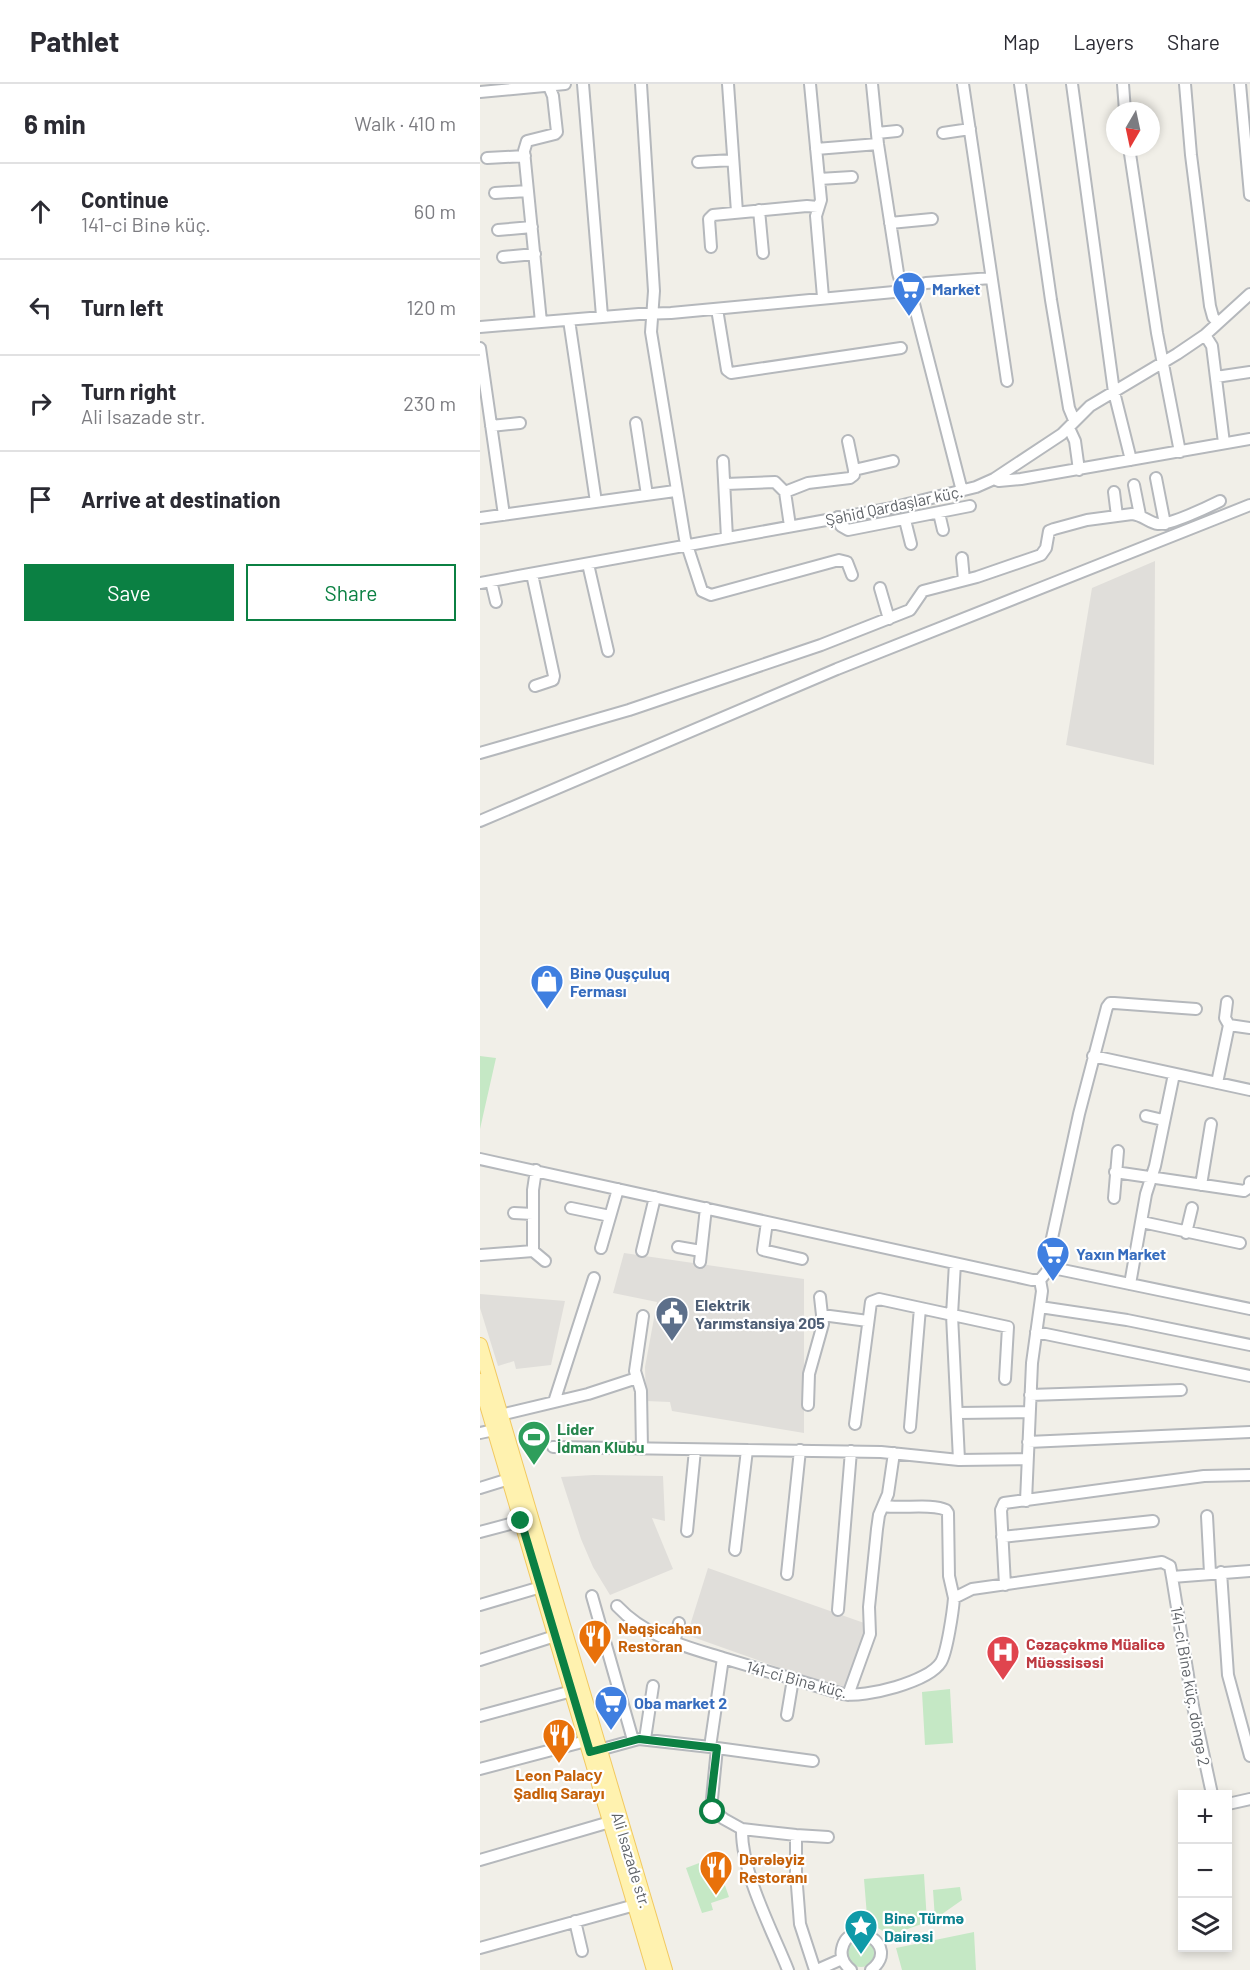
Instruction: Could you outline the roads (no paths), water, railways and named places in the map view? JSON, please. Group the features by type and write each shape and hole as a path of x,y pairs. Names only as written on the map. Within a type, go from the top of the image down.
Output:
{"main road":[{"name":"Ali Isazade str.","path":"480,1345 509,1479 572,1691 593,1745 610,1822 654,1970"},
{"name":"Ali Isazade str.","path":"480,1381 497,1422 593,1745 665,1970"}],"street":[{"path":"480,92 565,84"},
{"path":"583,84 602,316"},
{"path":"641,84 654,291 651,332 675,491 687,546 702,591 711,595 839,560 848,562 852,575"},
{"path":"728,84 737,212"},
{"path":"810,84 821,200 816,216 823,297"},
{"path":"872,84 898,273 913,300 962,491"},
{"path":"963,84 1007,381"},
{"path":"1020,84 1051,300 1079,470"},
{"path":"1072,84 1114,392 1131,460"},
{"path":"1123,84 1124,102"},
{"path":"1185,84 1191,155 1210,306 1213,317 1218,323"},
{"path":"1240,84 1250,195"},
{"path":"541,322 525,145 527,141 556,132 553,96 548,85"},
{"path":"943,133 970,129"},
{"path":"816,149 878,138 897,131"},
{"path":"487,158 525,156"},
{"path":"1130,156 1137,210 1180,452"},
{"path":"698,162 734,160"},
{"path":"819,179 852,177"},
{"path":"495,193 528,191"},
{"path":"711,247 710,216 807,206 818,207"},
{"path":"759,210 763,253"},
{"path":"890,223 932,219"},
{"path":"498,230 532,227"},
{"path":"503,257 535,254"},
{"path":"480,327 717,309 823,297 894,292 926,283 991,278"},
{"name":"Şəhid Qardaşlar küç.","path":"483,582 838,518 962,491 994,479 1071,424 1090,406 1205,335 1249,296"},
{"path":"717,309 727,370 731,374 900,348"},
{"path":"569,320 596,502"},
{"path":"1205,335 1212,346 1224,443"},
{"path":"480,348 504,515"},
{"path":"1216,377 1250,372"},
{"path":"491,426 520,423"},
{"path":"636,423 647,495"},
{"path":"994,479 1006,481 1079,470 1250,439"},
{"path":"785,492 808,483 850,478 854,475 848,441"},
{"path":"723,461 726,484 727,538"},
{"path":"854,470 893,461"},
{"path":"1156,478 1165,524"},
{"path":"726,484 769,481 779,484 785,492 789,526"},
{"path":"1134,485 1140,515"},
{"path":"480,518 675,491"},
{"path":"1114,492 1117,516"},
{"path":"480,753 629,710 821,645 889,619 910,610 923,591 1041,555 1046,548 1049,531 1054,528 1088,520 1140,515 1154,523 1165,524 1220,501"},
{"path":"480,821 837,669 1250,505"},
{"path":"838,518 841,526 848,530 970,506"},
{"path":"939,513 943,530"},
{"path":"905,520 911,544"},
{"path":"962,558 964,580"},
{"path":"588,564 608,651"},
{"path":"532,574 554,676 553,680 535,686"},
{"path":"483,582 496,602"},
{"path":"880,588 889,619"},
{"path":"1217,1083 1229,1025 1225,1018 1227,1002"},
{"path":"1049,1269 1047,1261 1094,1056 1110,1003 1196,1009"},
{"path":"1229,1025 1250,1025"},
{"path":"1094,1056 1250,1090"},
{"path":"1130,1284 1174,1074"},
{"path":"1146,1116 1163,1120"},
{"path":"1201,1185 1211,1124"},
{"path":"1114,1198 1118,1151"},
{"path":"480,1159 1032,1280 1041,1280"},
{"path":"532,1251 533,1190 536,1170"},
{"path":"1115,1172 1244,1191 1250,1187 1250,1182"},
{"path":"602,1248 618,1189"},
{"path":"642,1251 656,1197"},
{"path":"678,1247 701,1256 706,1208"},
{"path":"1186,1233 1191,1208"},
{"path":"571,1209 610,1216"},
{"path":"514,1213 533,1214"},
{"path":"767,1222 763,1250 802,1259"},
{"path":"1142,1222 1240,1243"},
{"path":"480,1254 532,1251 545,1261"},
{"path":"955,1263 952,1315 959,1460"},
{"path":"1026,1501 1030,1395 1042,1291 1041,1280 1049,1269"},
{"path":"1049,1269 1250,1309"},
{"path":"554,1402 594,1278"},
{"path":"808,1405 809,1374 822,1330 820,1298"},
{"path":"855,1425 868,1320 871,1302 874,1299 1008,1327 1005,1379"},
{"path":"1040,1307 1127,1320 1250,1345"},
{"path":"910,1426 921,1308"},
{"path":"822,1315 868,1320"},
{"path":"642,1449 641,1390 635,1362 643,1316"},
{"path":"1036,1332 1250,1376"},
{"path":"480,1433 497,1422 554,1402 637,1378"},
{"path":"1030,1395 1181,1390"},
{"path":"958,1413 1029,1412"},
{"path":"1028,1442 1250,1432"},
{"path":"553,1447 851,1451 959,1460 1027,1459"},
{"path":"687,1531 695,1450"},
{"path":"735,1550 747,1450"},
{"path":"787,1574 800,1450"},
{"path":"838,1610 851,1451"},
{"path":"848,1695 870,1634 869,1607 877,1529 879,1515 888,1494 894,1453"},
{"path":"1005,1584 1002,1537 1003,1504 1204,1476 1250,1475"},
{"path":"480,1488 509,1479"},
{"path":"884,1506 938,1507 946,1510 948,1513 949,1576 954,1598 972,1589 1162,1562 1170,1566 1172,1577 1250,1570"},
{"path":"1207,1516 1228,1675 1250,1756"},
{"path":"480,1533 521,1521"},
{"path":"1002,1537 1153,1521"},
{"name":"141-ci Binə küç. döngə 2","path":"1172,1577 1192,1706 1211,1790"},
{"path":"480,1605 541,1587"},
{"path":"592,1596 639,1739"},
{"name":"141-ci Binə küç.","path":"742,1829 711,1809 713,1748 723,1658 848,1695 899,1687 938,1666 943,1657 954,1598"},
{"path":"617,1606 627,1617 652,1635 723,1658"},
{"path":"674,1643 679,1623"},
{"path":"480,1660 555,1636"},
{"path":"787,1715 793,1679"},
{"path":"639,1739 653,1686"},
{"path":"480,1716 572,1691"},
{"path":"480,1769 536,1755 639,1739 813,1761"},
{"path":"1232,1803 1250,1799"},
{"path":"480,1860 610,1822"},
{"path":"788,1970 753,1884 742,1829 828,1837"},
{"path":"796,1835 800,1924 816,1970 842,1959"},
{"path":"480,1948 635,1905"},
{"path":"575,1921 582,1951"},
{"path":"851,1970 842,1959 843,1947 854,1935 862,1934 871,1936 879,1945 880,1958 877,1968"}],"place":[{"name":"Market","path":"909,317"},
{"name":"Binə Quşçuluq Ferması","path":"547,1010"},
{"name":"Yaxın Market","path":"1053,1282"},
{"name":"Elektrik Yarımstansiya 205","path":"672,1342"},
{"name":"Lider İdman Klubu","path":"534,1466"},
{"name":"Nəqşicahan Restoran","path":"595,1665"},
{"name":"Cəzaçəkmə Müalicə Müəssisəsi","path":"1003,1681"},
{"name":"Oba market 2","path":"611,1731"},
{"name":"Leon Palaсу Şadlıq Sarayı","path":"559,1764"},
{"name":"Dərələyiz Restoranı","path":"716,1896"},
{"name":"Binə Türmə Dairəsi","path":"861,1955"}]}
